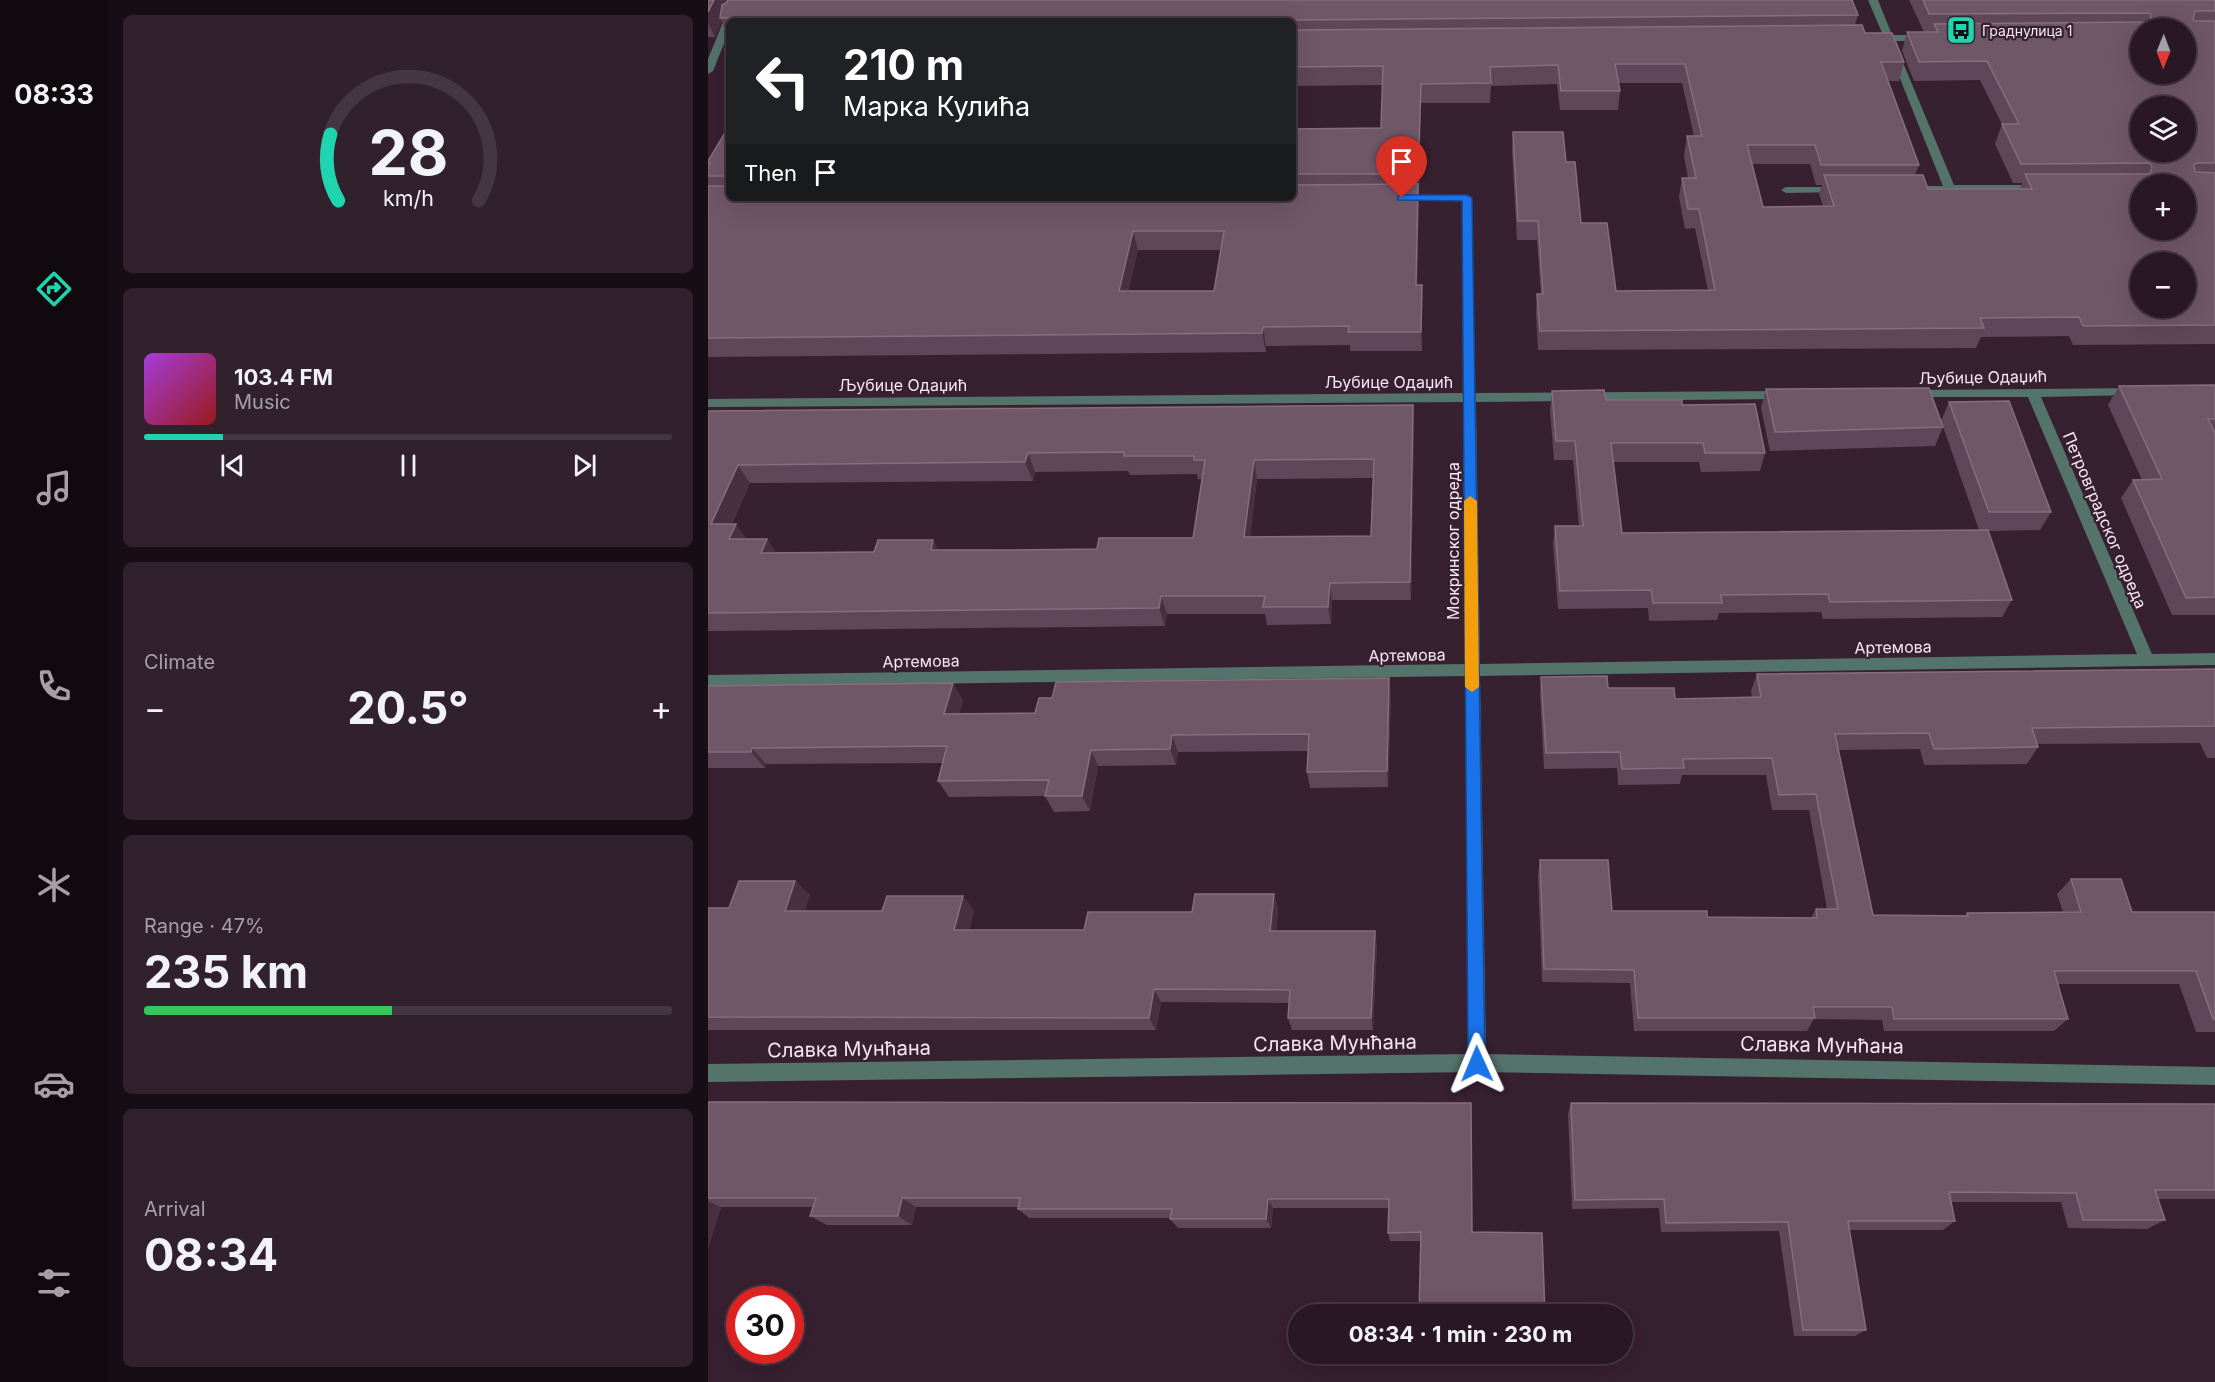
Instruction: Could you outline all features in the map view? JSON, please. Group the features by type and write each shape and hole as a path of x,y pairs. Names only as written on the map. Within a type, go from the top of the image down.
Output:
{"street":[{"path":"730,18 737,0"},
{"path":"1873,0 1950,189"},
{"path":"708,71 726,27"},
{"path":"1865,38 1937,38"},
{"path":"717,49 726,49"},
{"path":"1903,189 2045,188"},
{"path":"1786,190 1856,190"},
{"name":"Мокринског одреда","path":"1390,198 1467,198 1477,1064"},
{"name":"Љубице Одаџић","path":"1901,394 2147,391"},
{"name":"Петровградског одреда","path":"2033,393 2147,660"},
{"name":"Љубице Одаџић","path":"708,403 1793,395"},
{"name":"Артемова","path":"708,681 1472,672 2215,659"},
{"name":"Славка Мунћана","path":"708,1073 1477,1064 1860,1068 2215,1076"}],"building":[{"path":"708,0 714,0 708,12"},
{"path":"728,0 1852,0 1858,15 1296,20 1296,18 720,18 722,5"},
{"path":"1923,0 2215,0 2215,11 2195,11 2193,18 2151,18 2150,13 1929,14"},
{"path":"2196,21 2215,21 2215,163 2196,163 2194,165 2195,172 2215,173 2215,325 2083,326 2079,317 1980,318 1984,328 1540,331 1537,294 1543,294 1538,221 1518,221 1513,132 1563,132 1566,162 1575,162 1581,223 1607,223 1616,291 1715,290 1699,209 1688,209 1682,178 1696,178 1687,136 1702,136 1685,64 1615,64 1620,91 1561,91 1558,65 1490,67 1491,83 1421,84 1418,174 1296,174 1296,129 1381,128 1383,66 1296,67 1296,30 1862,25 1865,33 1892,33 1904,62 1881,62 1919,165 1821,165 1815,145 1747,145 1763,207 1834,206 1824,175 1923,175 1928,189 2032,189 2025,174 2130,174 2130,240 2196,240 2196,174 2150,174 2152,166 2149,163 2021,164 2002,124 2019,124 1987,61 1919,62 1907,32 1938,32 1934,24 2130,22 2130,84 2196,84"},
{"path":"726,131 726,176 708,176 710,163 708,161"},
{"path":"1418,184 1416,285 1422,285 1421,332 1348,332 1349,326 1263,327 1262,333 708,338 708,186 726,186 726,201 1296,201 1296,185","holes":["1133,231 1224,231 1214,291 1119,291"]},
{"path":"2215,385 2215,419 2208,419 2215,433 2215,597 2186,598 2133,480 2162,479 2119,386"},
{"path":"1929,388 1943,427 1775,432 1766,389"},
{"path":"1604,390 1606,400 1682,400 1682,405 1755,404 1765,453 1705,453 1703,443 1611,443 1622,533 1988,530 2012,600 1830,602 1828,594 1721,595 1722,603 1653,603 1651,590 1560,591 1555,526 1583,526 1575,441 1556,441 1552,391"},
{"path":"2009,401 2051,512 1989,512 1949,402"},
{"path":"1413,405 1410,582 1330,583 1328,607 1263,607 1265,596 1161,596 1159,608 708,613 708,411","holes":["1124,452 1124,456 1194,456 1194,460 1205,460 1193,538 1099,538 1097,549 1008,550 931,550 933,540 878,540 874,552 761,553 767,539 729,539 736,524 711,524 738,465 1025,462 1028,453","1374,459 1371,536 1244,537 1254,460"]},
{"path":"2215,669 2215,726 2032,728 2038,747 1934,749 1929,733 1835,734 1873,915 1968,916 1967,913 2081,912 2071,879 2121,879 2132,912 2215,912 2215,1019 2213,1019 2196,971 2054,971 2068,1019 1894,1019 1892,1007 1813,1007 1815,1018 1638,1018 1634,970 1544,969 1540,860 1608,860 1612,911 1707,911 1707,917 1817,918 1816,909 1838,909 1816,794 1779,795 1772,758 1683,759 1684,768 1622,769 1620,752 1546,753 1541,677 1607,676 1608,688 1674,688 1675,699 1761,697 1757,674"},
{"path":"1389,678 1387,771 1307,772 1309,734 1172,735 1170,749 1091,750 1082,796 1045,796 1049,780 938,781 947,746 752,748 751,752 708,752 708,686 953,683 944,714 1035,713 1039,698 1052,698 1056,682"},
{"path":"739,881 795,881 785,911 882,911 887,896 963,896 954,930 1084,930 1088,912 1192,912 1195,894 1274,894 1270,931 1375,931 1371,1018 1288,1018 1290,990 1154,989 1149,1018 708,1017 708,908 729,908"},
{"path":"708,1102 1471,1103 1472,1232 1542,1233 1545,1304 1419,1304 1421,1232 1388,1233 1389,1199 1268,1199 1266,1219 1170,1219 1172,1209 1018,1209 1020,1198 902,1198 898,1216 810,1216 816,1198 708,1198"},
{"path":"1571,1103 2215,1104 2215,1190 2155,1190 2165,1220 2083,1220 2076,1193 1949,1192 1955,1221 1848,1221 1866,1330 1803,1330 1788,1222 1666,1223 1664,1199 1575,1200"}],"slow traffic":[{"path":"1470,501 1472,687"}],"place":[{"name":"Граднулица 1","path":"1961,30"}],"route":[{"path":"1402,198 1467,198 1477,1064"}]}
